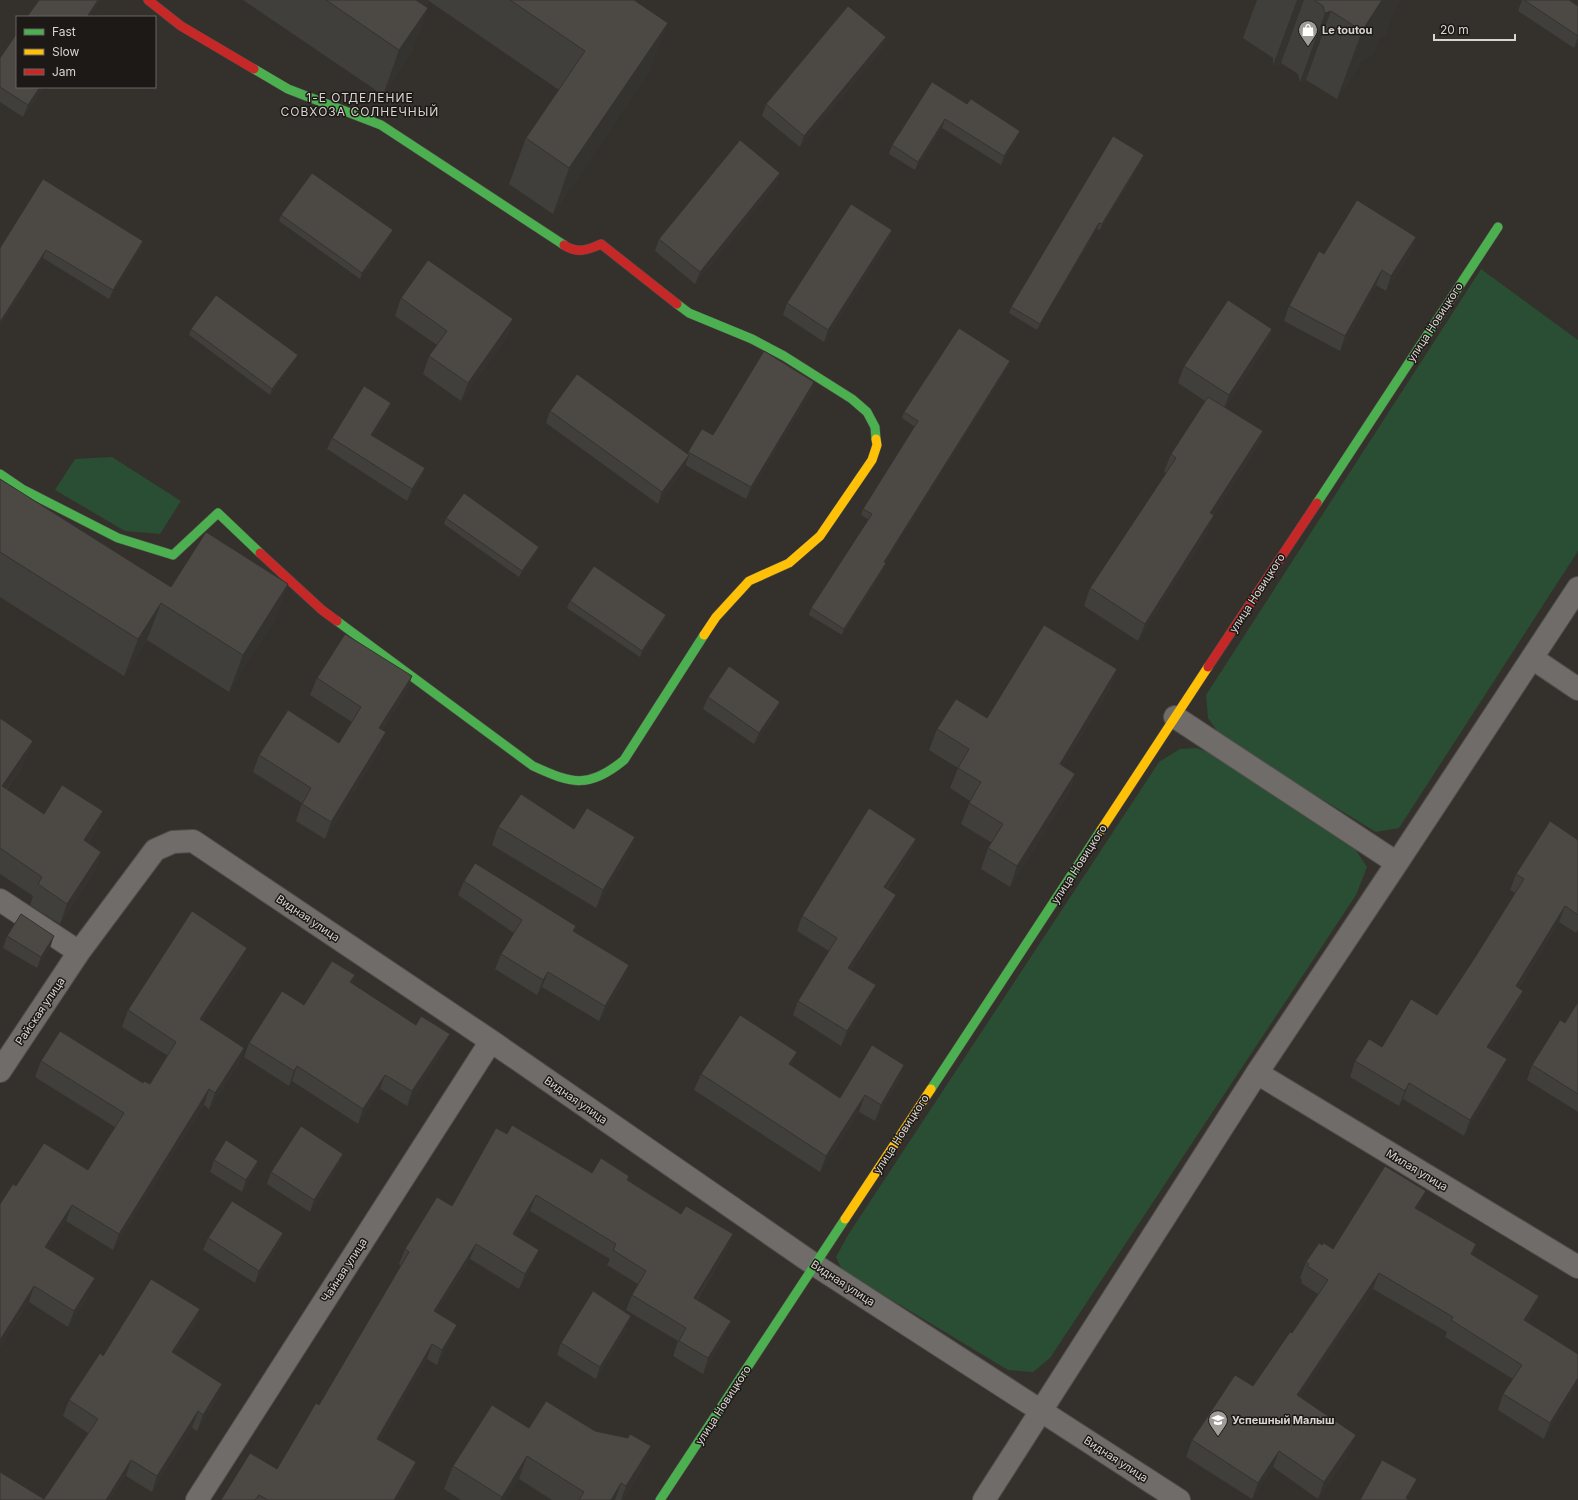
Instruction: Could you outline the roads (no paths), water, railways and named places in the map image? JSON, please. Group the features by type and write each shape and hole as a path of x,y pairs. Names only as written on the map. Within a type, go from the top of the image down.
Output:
{"street":[{"path":"0,474 22,489 118,538 173,555 218,513 322,610 469,719 533,766 558,778 581,782 603,776 624,760 716,618 749,581 789,563 820,536 872,460 877,445 874,427 867,412 852,399 784,356 752,339 689,313 600,244 586,251 570,250 381,125 288,89 181,26 148,0"},
{"name":"улица Новицкого","path":"660,1500 1498,227"},
{"path":"984,1500 1256,1073 1397,863 1578,588"},
{"path":"1532,658 1578,689"},
{"path":"1175,717 1397,863"},
{"name":"Видная улица","path":"79,952 155,850 173,842 193,841 491,1041 815,1265 1179,1500"},
{"path":"0,900 79,952"},
{"name":"Райская улица","path":"0,1071 79,952"},
{"name":"Чайная улица","path":"197,1500 491,1041"},
{"name":"Милая улица","path":"1256,1073 1578,1267"}],"place":[{"name":"Le toutou","path":"1308,47"},
{"name":"Успешный Малыш","path":"1218,1437"}],"district":[{"name":"1-Е ОТДЕЛЕНИЕ СОВХОЗА СОЛНЕЧНЫЙ","path":"360,104"}]}
